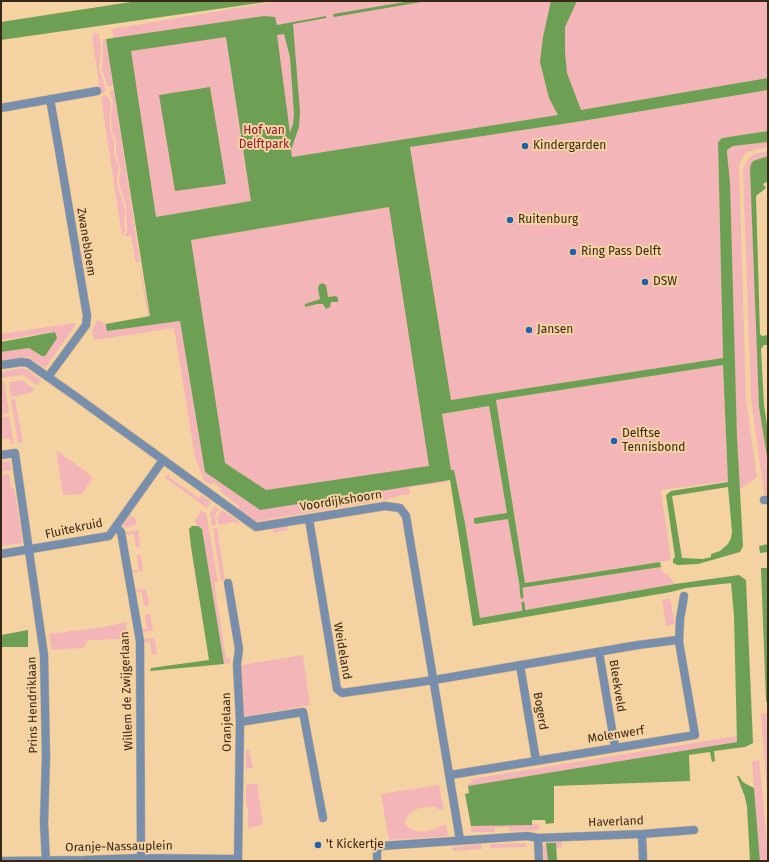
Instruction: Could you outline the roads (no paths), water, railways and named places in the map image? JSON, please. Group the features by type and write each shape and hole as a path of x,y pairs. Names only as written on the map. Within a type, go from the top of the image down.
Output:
{"street":[{"path":"1,108 98,91"},
{"name":"Zwanebloem","path":"48,377 86,325 87,316 50,99"},
{"name":"Voordijkshoorn","path":"1,365 22,362 28,363 256,527 385,506 400,508 406,516 460,840"},
{"name":"Prins Hendriklaan","path":"1,455 15,453 44,655 46,756 44,823 46,861"},
{"name":"Fluitekruid","path":"1,554 109,536 163,460"},
{"name":"Weideland","path":"309,519 337,689 342,693 434,680"},
{"name":"Willem de Zwijgerlaan","path":"116,527 121,532 140,641 141,858"},
{"name":"Oranjelaan","path":"228,583 239,649 237,664 240,722 240,860"},
{"name":"Molenwerf","path":"450,775 695,735 679,642 680,619 684,596"},
{"path":"434,680 638,645 677,640 679,642"},
{"name":"Bleekveld","path":"599,652 615,747"},
{"name":"Bogerd","path":"520,665 536,760"},
{"path":"240,722 303,712 323,818"},
{"name":"Haverland","path":"377,861 376,850 381,846 527,836 538,838 642,834 694,830"},
{"path":"642,834 644,861"},
{"path":"538,838 539,861"},
{"name":"Oranje-Nassauplein","path":"1,861 141,858 240,860"}],"waterway":[{"path":"521,588 522,597"},
{"path":"523,603 524,613"}],"place":[{"name":"Kindergarden","path":"525,146"},
{"name":"Ruitenburg","path":"510,220"},
{"name":"Ring Pass Delft","path":"573,252"},
{"name":"DSW","path":"645,282"},
{"name":"Jansen","path":"529,330"},
{"name":"Delftse Tennisbond","path":"614,441"},
{"name":"'t Kickertje","path":"318,845"}],"park label":[{"name":"Hof van Delftpark","path":"264,138"}]}
